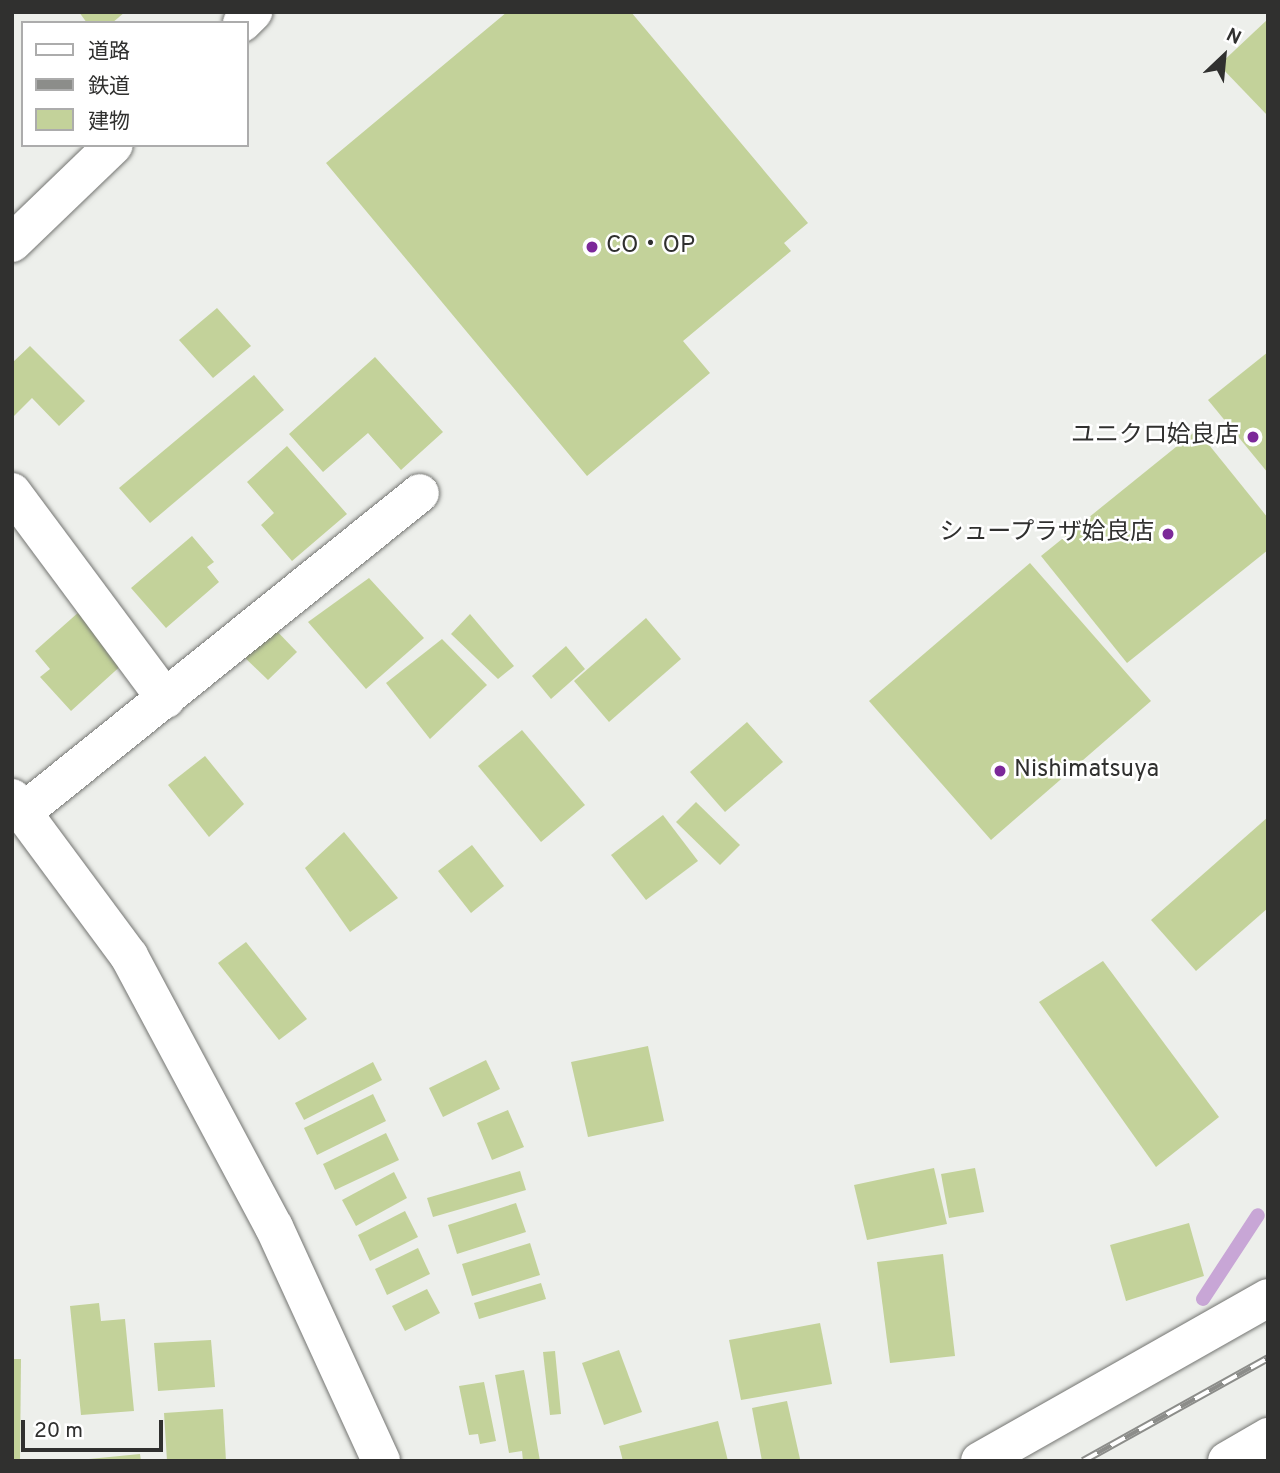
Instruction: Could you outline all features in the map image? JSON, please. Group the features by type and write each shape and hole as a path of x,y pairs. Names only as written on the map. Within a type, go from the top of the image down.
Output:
{"street":[{"path":"12,243 112,147"},
{"path":"12,492 166,699"},
{"path":"381,1461 274,1227 129,956 18,805 166,699 420,494"},
{"path":"980,1461 1268,1298"},
{"path":"1227,1461 1268,1437"}],"building":[{"path":"79,12 125,12 114,21 86,21"},
{"name":"CO・OP","path":"507,12 631,12 808,223 784,243 791,251 683,341 710,373 587,476 326,163"},
{"path":"1268,19 1268,116 1219,65"},
{"path":"217,308 251,346 213,378 179,340"},
{"path":"30,346 85,401 59,426 32,398 12,418 12,363"},
{"name":"ユニクロ姶良店","path":"1268,352 1268,473 1208,400"},
{"path":"375,357 443,432 401,470 368,433 323,472 289,434"},
{"path":"254,375 284,410 150,523 119,488"},
{"name":"シュープラザ姶良店","path":"1197,430 1268,518 1268,550 1127,663 1041,556"},
{"path":"287,446 347,514 292,561 261,525 274,513 247,482"},
{"path":"192,536 214,562 207,567 219,582 166,628 131,588"},
{"name":"Nishimatsuya","path":"1030,563 1151,701 991,840 869,701"},
{"path":"369,578 424,638 366,689 308,622"},
{"path":"80,611 125,662 71,711 40,677 50,669 35,651"},
{"path":"470,614 514,666 498,679 451,634"},
{"path":"646,618 681,659 609,722 574,681"},
{"path":"270,624 297,652 268,680 240,653"},
{"path":"442,639 487,685 430,739 386,683"},
{"path":"566,646 585,669 551,699 532,676"},
{"path":"747,722 783,762 725,812 690,772"},
{"path":"522,730 585,805 541,842 478,766"},
{"path":"205,756 244,804 209,837 168,785"},
{"path":"696,802 740,845 720,865 676,822"},
{"path":"663,815 698,861 646,900 611,855"},
{"path":"1268,817 1268,908 1196,971 1151,920"},
{"path":"344,832 398,898 350,932 305,868"},
{"path":"472,845 504,886 471,913 438,871"},
{"path":"246,942 307,1019 279,1040 218,963"},
{"path":"1103,961 1219,1117 1156,1167 1039,1002"},
{"path":"648,1046 664,1121 588,1137 571,1062"},
{"path":"486,1060 500,1089 443,1117 429,1088"},
{"path":"373,1062 382,1080 304,1120 295,1103"},
{"path":"373,1094 386,1121 317,1155 304,1128"},
{"path":"508,1110 524,1147 492,1160 477,1123"},
{"path":"386,1133 399,1160 335,1190 323,1164"},
{"path":"934,1168 947,1224 867,1240 854,1185"},
{"path":"975,1168 984,1212 949,1218 941,1174"},
{"path":"520,1171 526,1190 433,1217 427,1198"},
{"path":"394,1172 407,1198 356,1226 342,1200"},
{"path":"516,1203 526,1232 457,1254 448,1225"},
{"path":"405,1211 418,1237 370,1261 358,1235"},
{"path":"1189,1223 1204,1276 1126,1301 1110,1245"},
{"path":"530,1243 540,1275 472,1296 462,1264"},
{"path":"418,1248 430,1274 387,1295 375,1269"},
{"path":"943,1254 955,1356 890,1363 877,1262"},
{"path":"541,1283 546,1299 479,1319 474,1303"},
{"path":"427,1289 440,1313 405,1331 392,1306"},
{"path":"99,1303 101,1321 125,1319 134,1411 81,1415 70,1306"},
{"path":"820,1323 832,1384 741,1400 729,1340"},
{"path":"211,1340 215,1387 158,1391 154,1343"},
{"path":"619,1350 642,1412 604,1425 582,1363"},
{"path":"555,1351 561,1414 550,1415 543,1352"},
{"path":"12,1359 21,1359 20,1461 12,1461"},
{"path":"524,1370 540,1461 523,1461 522,1451 509,1453 495,1375"},
{"path":"484,1382 496,1441 480,1444 478,1434 469,1435 459,1386"},
{"path":"787,1401 800,1459 762,1461 752,1408"},
{"path":"223,1409 226,1461 167,1461 164,1413"},
{"path":"718,1421 728,1461 623,1461 619,1446"},
{"path":"140,1454 141,1461 89,1461 89,1459"}],"waterway":[{"path":"1203,1299 1258,1215"}],"railway":[{"path":"1083,1461 1268,1358"}],"place":[{"name":"CO・OP","path":"592,247"},
{"name":"ユニクロ姶良店","path":"1253,437"},
{"name":"シュープラザ姶良店","path":"1168,534"},
{"name":"Nishimatsuya","path":"1000,771"}]}
